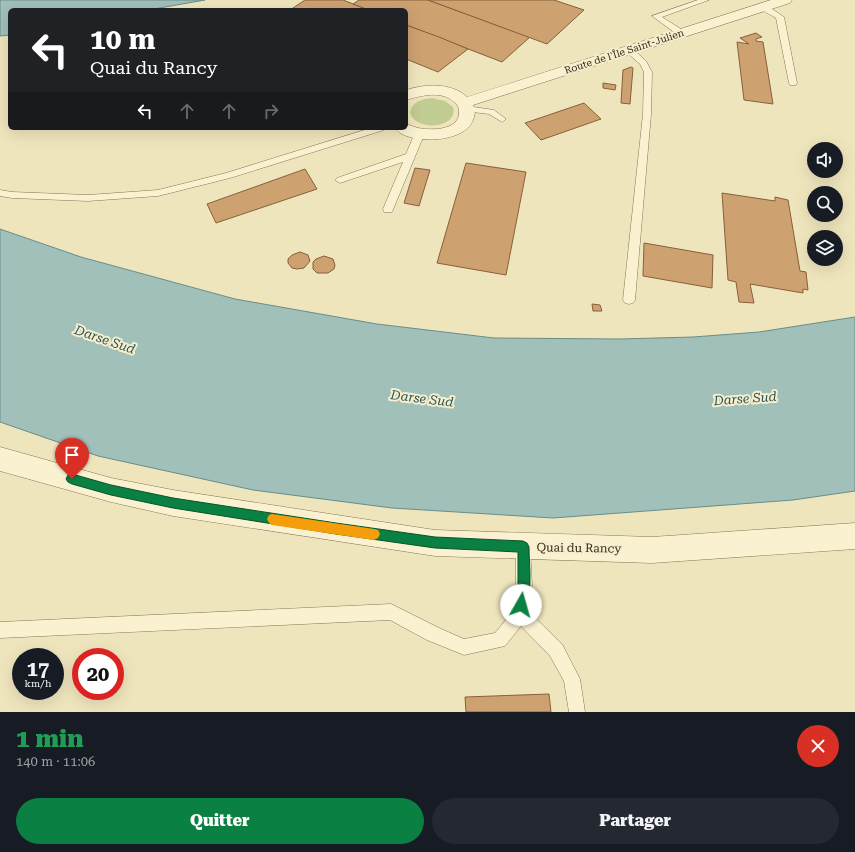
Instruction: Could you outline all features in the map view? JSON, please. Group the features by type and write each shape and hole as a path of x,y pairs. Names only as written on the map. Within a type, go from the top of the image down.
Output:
{"street":[{"name":"Route de l'Île Saint-Julien","path":"465,106 628,49 785,0"},
{"path":"407,130 418,135 431,136 444,134 455,130 467,116 465,106 457,97 437,90 426,90 408,95"},
{"name":"Quai du Rancy","path":"0,459 111,490 173,503 328,528 435,543 652,550 855,536"}],"lane":[{"path":"690,0 702,1"},
{"path":"680,33 656,16 702,1"},
{"path":"763,7 780,18 793,84"},
{"path":"628,49 643,63 648,72 647,114 629,300"},
{"path":"465,106 491,112 502,120"},
{"path":"0,193 12,195 88,198 158,193 227,176 375,130"},
{"path":"388,209 418,135"},
{"path":"340,180 410,156"},
{"path":"0,630 391,612 433,634 464,647 499,640 520,614 524,586 523,547"},
{"path":"520,614 556,650 572,679 577,712"}],"green space":[{"path":"432,98 445,101 453,107 453,114 449,120 443,124 427,125 419,123 413,118 410,112 413,105 416,103 421,100"}],"water":[{"path":"0,0 205,0 159,8 8,8 8,35 0,36"},
{"name":"Darse Sud","path":"0,229 81,257 235,299 377,324 494,338 619,339 693,337 759,332 855,317 855,491 793,500 553,518 392,508 253,490 98,456 0,422"}],"building":[{"path":"305,0 343,0 364,8 293,8"},
{"path":"359,0 428,0 530,37 502,62 408,26 408,8 364,8 353,4"},
{"path":"428,0 554,0 584,10 547,44"},
{"path":"408,26 468,49 438,72 408,60"},
{"path":"756,33 762,37 756,39 756,41 763,42 773,104 744,100 737,42 749,44 740,38"},
{"path":"631,67 633,68 630,104 621,103 623,70"},
{"path":"603,83 616,85 615,90 603,88"},
{"path":"584,103 601,119 541,140 525,123"},
{"path":"466,163 526,172 506,275 437,263"},
{"path":"415,168 430,170 419,206 404,203"},
{"path":"305,169 317,189 216,223 207,204"},
{"path":"722,193 775,201 775,197 788,200 800,271 806,272 808,290 803,289 803,293 750,284 754,303 739,302 736,282 728,280"},
{"path":"644,243 713,255 712,288 643,276"},
{"path":"300,252 308,255 310,261 304,268 292,268 288,263 288,259 292,255"},
{"path":"324,256 333,259 335,265 334,269 328,273 317,273 313,269 313,262"},
{"path":"592,304 600,305 602,311 593,311"},
{"path":"549,694 551,712 466,712 465,697"}],"slow traffic":[{"path":"272,519 374,534"}],"route":[{"path":"72,479 111,490 173,503 336,529 435,543 523,547 524,586 521,605"}]}
